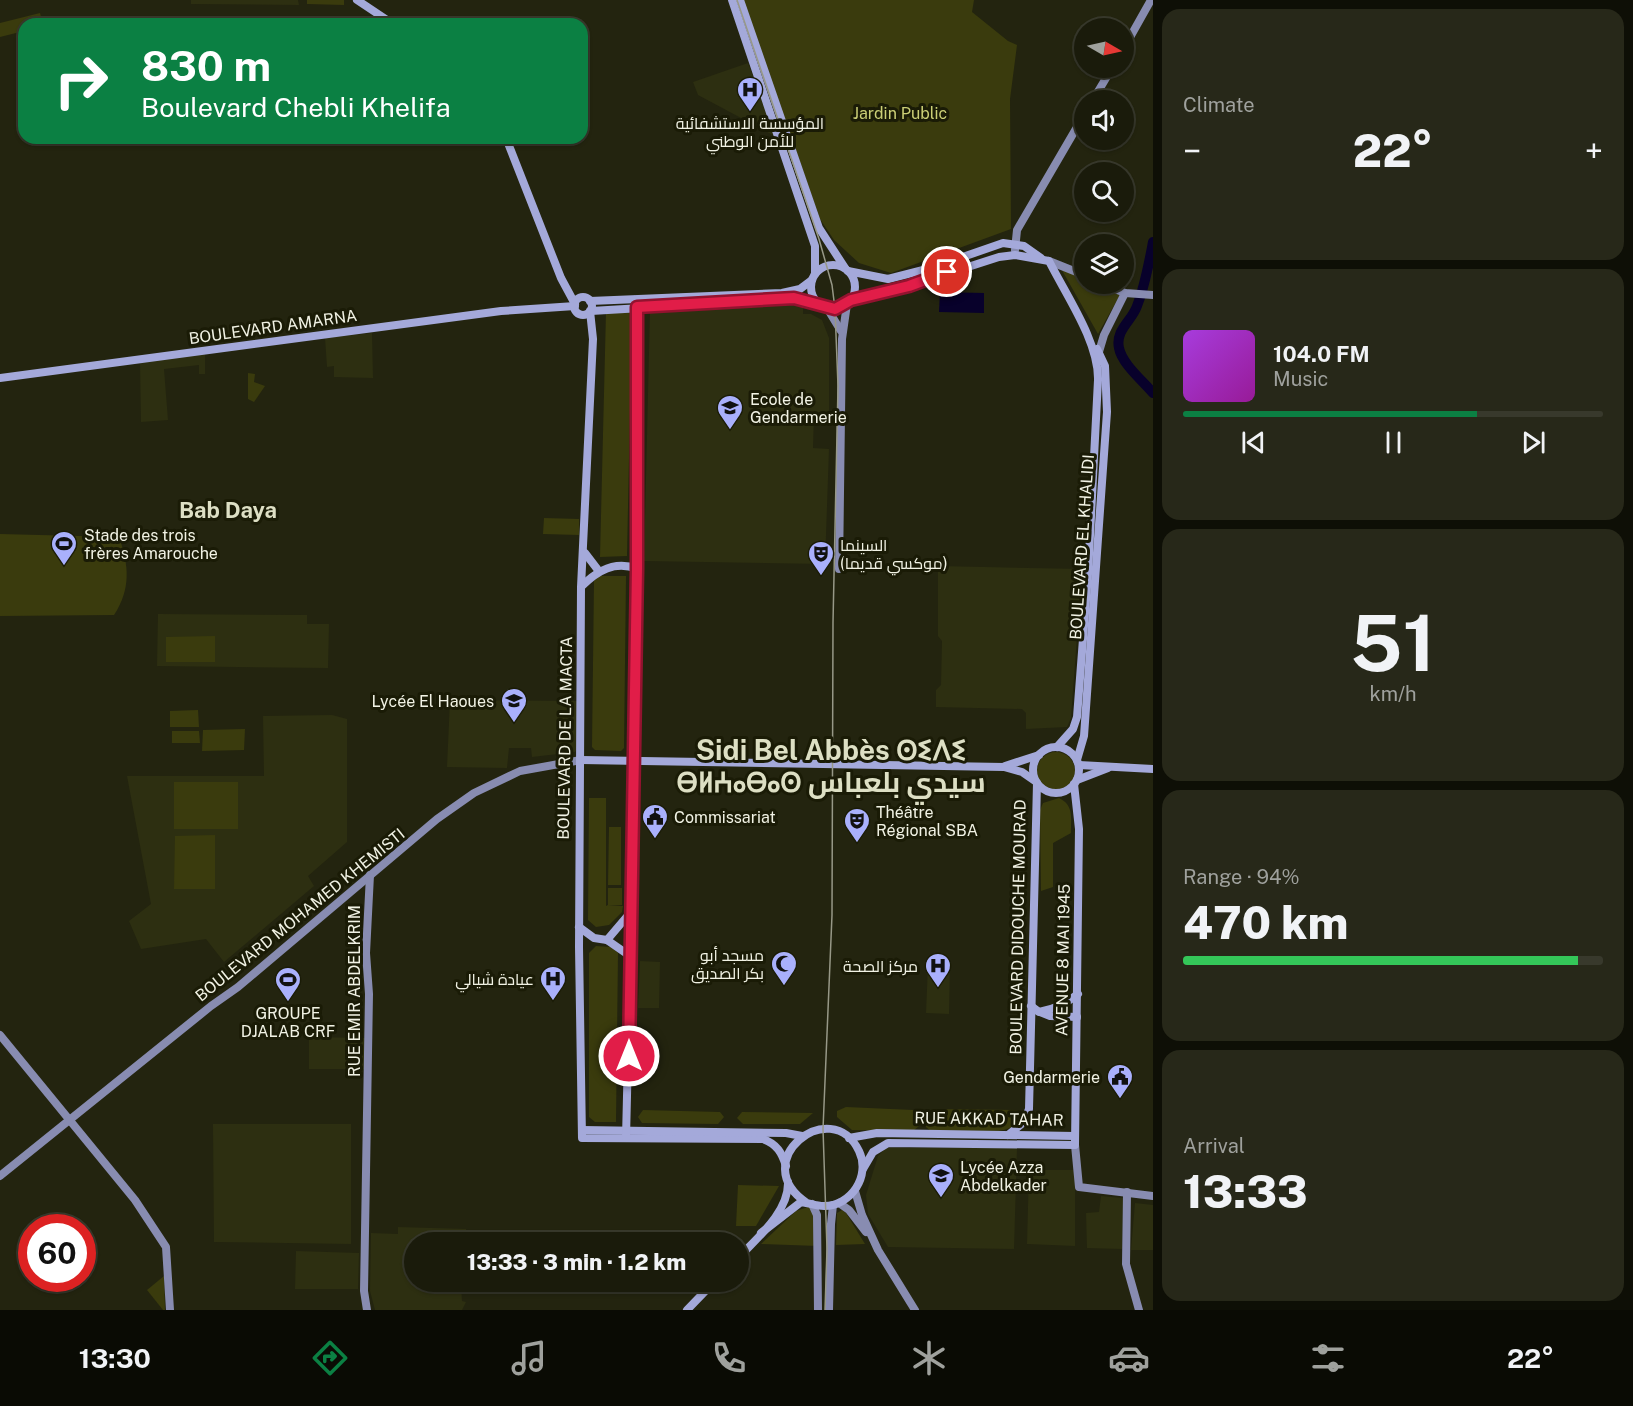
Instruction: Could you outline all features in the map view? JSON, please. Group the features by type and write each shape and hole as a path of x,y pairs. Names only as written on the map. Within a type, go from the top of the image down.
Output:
{"main road":[{"path":"357,0 384,18"},
{"path":"732,0 816,251 813,295 819,304"},
{"path":"740,0 819,228 855,282 849,302"},
{"path":"508,144 561,278 593,339"},
{"path":"577,307 590,308 782,293 800,289 826,266 836,265 888,279 1004,243 1024,246 1047,261 1101,363 1077,717 1073,729 1057,747 1004,767"},
{"path":"969,254 975,263"},
{"path":"636,304 794,298 835,309 849,302 909,286 975,263 1015,255 1047,261"},
{"path":"938,265 941,274"},
{"path":"577,307 586,298 590,308"},
{"path":"626,1134 637,569 636,304"},
{"name":"BOULEVARD AMARNA","path":"0,378 501,311 577,307"},
{"name":"BOULEVARD DE LA MACTA","path":"590,308 593,339 585,554 581,587 579,947 582,1134 626,1134"},
{"name":"BOULEVARD EL KHALIDI","path":"1078,763 1084,736 1105,435 1099,351 1089,339"},
{"path":"585,554 598,570"},
{"path":"581,587 598,570 627,565 637,569"},
{"path":"1057,747 1071,752 1078,763 1076,782"},
{"path":"1036,782 1033,767 1039,755"},
{"path":"581,760 1004,767 1022,772 1047,792 1056,793 1065,792 1076,782 1108,768"},
{"path":"1078,763 1108,768 1153,769"},
{"name":"BOULEVARD DIDOUCHE MOURAD","path":"1008,1135 1024,1122 1029,1109 1036,782"},
{"name":"AVENUE 8 MAI 1945","path":"1075,1140 1079,829 1076,782"},
{"path":"607,940 630,913"},
{"path":"579,927 594,938 607,940 630,956"},
{"path":"579,947 594,938"},
{"path":"1039,1012 1063,1005 1077,994"},
{"path":"1031,1006 1050,1016 1077,1017"},
{"path":"1029,1109 1031,1135 1035,1144"},
{"path":"1020,1140 1024,1122"},
{"path":"761,1233 795,1205 836,1204 855,1191 863,1169 860,1152 849,1138 829,1129 820,1129 802,1136 790,1149 786,1166"},
{"path":"626,1134 786,1133 802,1136"},
{"name":"RUE AKKAD TAHAR","path":"849,1138 877,1133 1008,1135 1035,1144 1075,1140"},
{"path":"626,1134 763,1139 774,1144 782,1153 786,1166 788,1193 784,1202 749,1246"},
{"name":"RUE AKKAD TAHAR","path":"863,1169 873,1152 888,1143 1020,1140 1031,1135 1075,1140"},
{"path":"788,1182 793,1190 809,1204"},
{"path":"687,1310 704,1292"}],"street":[{"path":"1134,30 1151,0"},
{"path":"1015,255 1014,243 1021,221 1074,132"},
{"path":"1047,261 1074,271"},
{"path":"1099,351 1107,329 1128,294 1153,295"},
{"path":"839,569 842,339 849,302"},
{"path":"827,308 838,323 842,339"},
{"path":"1101,363 1107,329"},
{"name":"BOULEVARD MOHAMED KHEMISTI","path":"0,1176 211,1006 238,987 437,819 485,787 520,771 581,760"},
{"name":"RUE EMIR ABDELKRIM","path":"367,1310 363,1291 369,994 366,953 370,874"},
{"path":"0,1035 135,1200 166,1247 170,1310"},
{"path":"1075,1140 1079,1186 1153,1196"},
{"path":"855,1191 874,1242"},
{"path":"1127,1192 1125,1259 1139,1310"},
{"path":"809,1204 817,1215 818,1226 818,1310"},
{"path":"829,1310 831,1224 836,1204 849,1210 874,1242 915,1310"}],"shaded area":[{"path":"191,0 298,0 299,5 191,4"},
{"name":"المؤسسة الاستشفائية للأمن الوطني","path":"748,63 774,131 773,135 698,95 693,82"},
{"path":"940,292 984,293 984,313 939,312"},
{"name":"Ecole de Gendarmerie","path":"796,302 803,306 803,314 811,314 822,320 829,338 829,414 814,414 813,448 829,449 825,564 644,561 650,310"},
{"path":"372,333 373,378 334,377 334,366 327,367 325,338"},
{"path":"205,354 205,374 199,374 199,365 164,369 168,420 141,422 140,362"},
{"path":"938,566 1082,569 1071,718 1067,727 1026,729 1026,713 1022,709 936,707 936,690 941,685 942,641 938,636"},
{"path":"158,614 307,615 307,624 329,624 328,668 157,666"},
{"name":"Lycée El Haoues","path":"450,700 580,701 578,748 575,752 532,757 531,748 509,748 507,768 447,767"},
{"path":"332,715 347,719 347,842 308,876 314,886 224,962 206,939 141,949 129,921 151,904 127,776 264,776 263,716"},
{"path":"640,961 660,962 659,1008 638,1008"},
{"name":"مركز الصحة","path":"928,965 950,965 949,1014 926,1013"},
{"path":"309,1037 366,1038 365,1069 309,1069"},
{"path":"213,1124 351,1124 351,1244 214,1242"},
{"name":"Lycée Azza Abdelkader","path":"886,1148 1017,1148 1014,1249 888,1247 868,1214 866,1195 878,1156"},
{"path":"1029,1170 1075,1170 1075,1246 1027,1244"},
{"path":"1101,1196 1123,1198 1122,1249 1087,1248 1086,1213 1099,1212"},
{"path":"1135,1203 1153,1205 1153,1250 1131,1250"},
{"path":"398,1227 466,1229 466,1232 404,1232 404,1292 461,1292 462,1301 466,1302 462,1310 375,1310 370,1291 371,1233 398,1234"},
{"path":"296,1251 359,1253 358,1289 295,1289"}],"green space":[{"path":"307,0 344,0 344,5 307,4"},
{"name":"Jardin Public","path":"743,0 974,0 972,12 1008,41 1017,45 1010,99 1011,229 891,273 859,263 834,240 820,219"},
{"path":"40,13 41,18 20,18"},
{"path":"18,18 18,32 0,37 0,23"},
{"path":"1059,265 1074,272 1074,292"},
{"path":"1075,294 1120,294 1098,334"},
{"path":"632,311 627,556 600,557 606,312"},
{"path":"248,373 255,374 254,382 265,386 254,402 248,399"},
{"path":"544,518 579,519 579,535 543,534"},
{"name":"Stade des trois frères Amarouche","path":"0,534 119,537 125,557 127,577 120,605 114,615 0,616"},
{"path":"598,576 626,576 624,748 621,751 595,750 592,747 594,581"},
{"path":"215,636 215,662 166,662 166,637"},
{"path":"198,710 199,727 170,727 170,711"},
{"path":"245,729 244,750 202,751 203,730"},
{"path":"172,731 199,731 200,743 172,743"},
{"path":"1056,752 1069,758 1075,771 1069,784 1056,790 1043,784 1037,771 1043,758"},
{"path":"174,782 238,782 238,829 174,829"},
{"path":"589,798 606,798 606,906 623,906 622,912 609,925 596,927 588,920"},
{"path":"1059,798 1069,808 1071,833 1053,843 1053,887 1041,891 1040,810 1043,803"},
{"path":"609,827 621,827 621,885 608,885"},
{"path":"215,835 215,889 174,889 175,836"},
{"path":"608,888 622,888 622,905 608,905"},
{"path":"596,946 611,947 618,953 616,1122 595,1122 589,1117 589,953"},
{"path":"846,1107 913,1110 920,1117 919,1126 913,1131 852,1130 837,1117 837,1111"},
{"path":"933,1109 1017,1110 1022,1113 1019,1122 999,1131 932,1132 926,1127 925,1117"},
{"path":"643,1110 720,1112 724,1117 718,1124 642,1123 638,1117"},
{"path":"742,1112 813,1113 800,1124 743,1124 737,1118"},
{"path":"738,1185 779,1186 756,1226 736,1226"},
{"path":"808,1207 813,1209 818,1246 761,1244 796,1211"},
{"path":"842,1210 865,1244 836,1245 837,1213"},
{"path":"164,1276 165,1310 163,1310 147,1290"}],"waterway":[{"path":"1153,242 1140,298 1118,342 1124,360 1153,393"}],"tram line":[{"path":"737,0 819,239 832,285 835,309 838,386 833,623 832,915 823,1129 827,1249 825,1310"}],"place":[{"name":"المؤسسة الاستشفائية للأمن الوطني","path":"750,113"},
{"name":"Ecole de Gendarmerie","path":"730,431"},
{"name":"Stade des trois frères Amarouche","path":"64,567"},
{"name":"السينما (موكسي قديما)","path":"821,577"},
{"name":"Lycée El Haoues","path":"514,724"},
{"name":"Commissariat","path":"655,840"},
{"name":"Théâtre Régional SBA","path":"857,844"},
{"name":"مسجد أبو بكر الصديق","path":"784,987"},
{"name":"مركز الصحة","path":"938,989"},
{"name":"عيادة شيالي","path":"553,1002"},
{"name":"GROUPE DJALAB CRF","path":"288,1003"},
{"name":"Gendarmerie","path":"1120,1100"},
{"name":"Lycée Azza Abdelkader","path":"941,1199"}],"district":[{"name":"Bab Daya","path":"228,510"},
{"name":"Sidi Bel Abbès ⵙⵉⴷⵉ ⴱⵍⵄⴰⴱⴰⵙ سيدي بلعباس","path":"831,765"}],"route":[{"path":"629,1056 637,569 637,307 794,298 835,309 841,308 851,300 909,286 947,272"}]}
